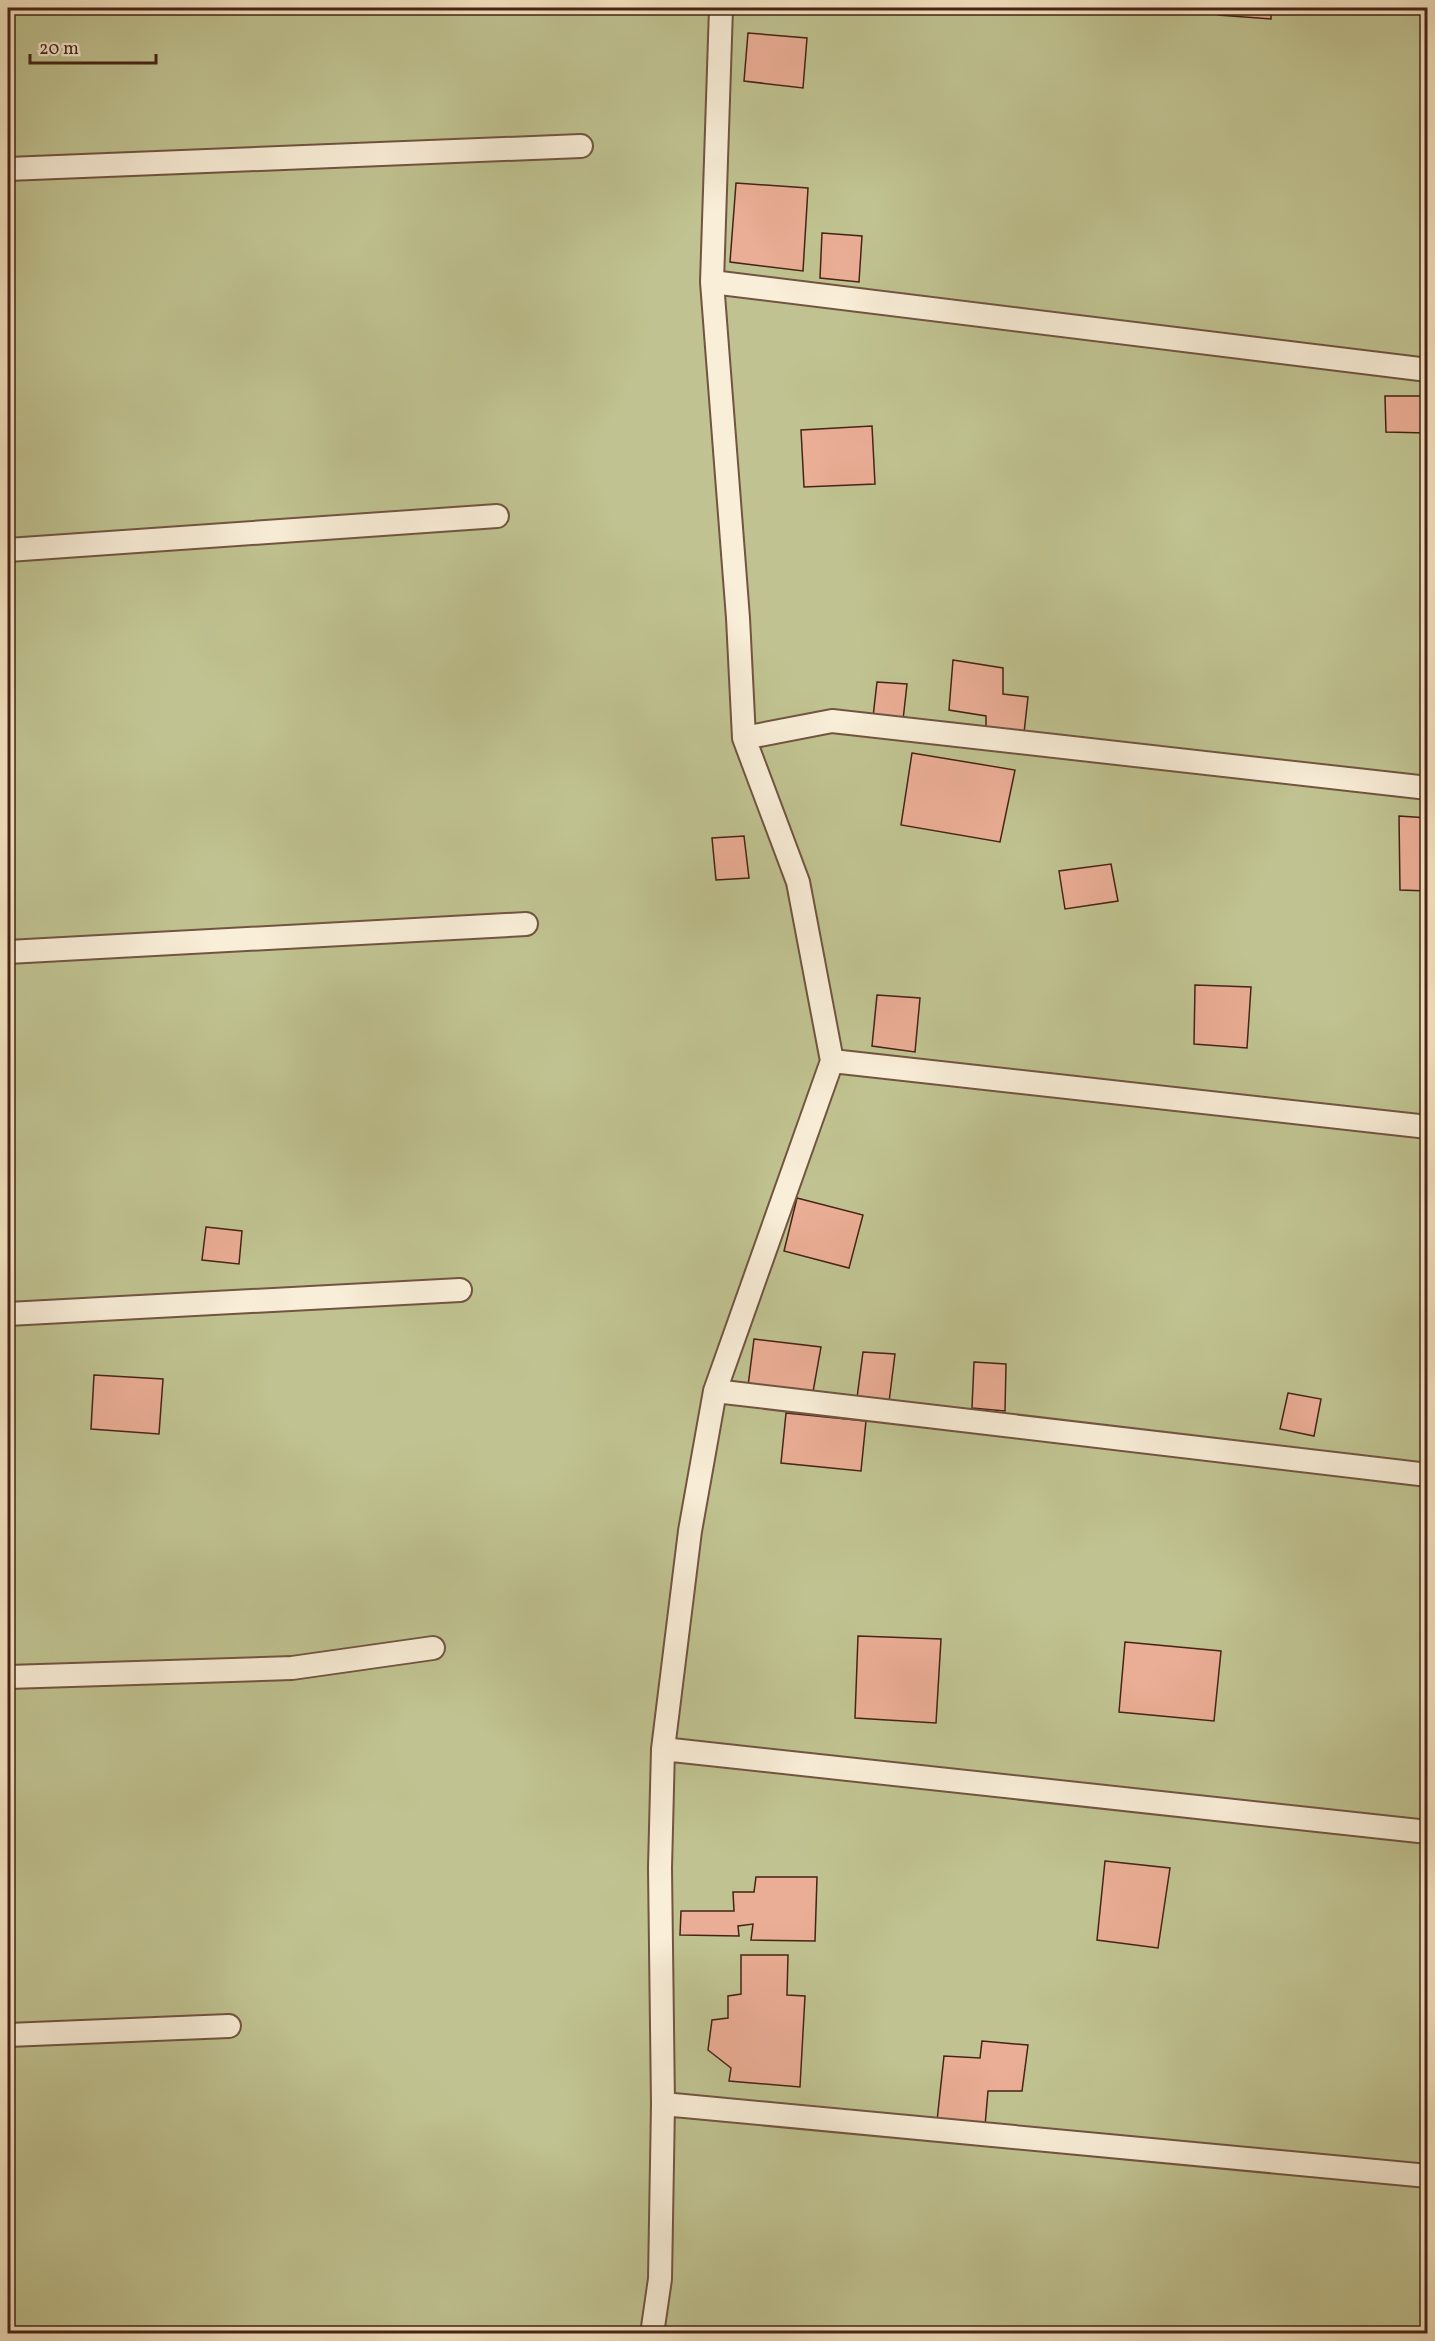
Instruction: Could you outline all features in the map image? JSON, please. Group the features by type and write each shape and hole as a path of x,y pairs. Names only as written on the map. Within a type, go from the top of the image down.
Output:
{"lane":[{"path":"652,2334 660,2279 663,2104 660,1868 663,1749 690,1531 715,1391 832,1061 798,882 744,738 738,618 712,282 721,8"},
{"path":"8,169 581,146"},
{"path":"712,282 1428,370"},
{"path":"8,550 497,516"},
{"path":"744,738 832,722 1428,788"},
{"path":"8,952 526,924"},
{"path":"832,1061 1428,1127"},
{"path":"8,1314 460,1290"},
{"path":"715,1391 1428,1475"},
{"path":"8,1677 292,1668 433,1648"},
{"path":"663,1749 1428,1832"},
{"path":"8,2035 229,2026"},
{"path":"663,2104 1428,2176"}],"green space":[{"path":"8,8 1427,8 1427,2333 8,2333"}],"building":[{"path":"1218,8 1271,8 1271,19 1218,15"},
{"path":"748,33 807,38 803,88 744,81"},
{"path":"736,183 808,188 803,271 730,262"},
{"path":"822,233 862,236 859,282 820,278"},
{"path":"1385,396 1428,396 1428,433 1386,432"},
{"path":"872,426 875,484 804,487 801,430"},
{"path":"953,660 1003,668 1003,694 1028,697 1024,733 986,729 986,716 949,710"},
{"path":"877,682 907,684 903,720 873,717"},
{"path":"912,753 1015,770 1000,842 901,825"},
{"path":"1399,816 1428,818 1428,891 1400,890"},
{"path":"744,836 749,878 716,880 712,838"},
{"path":"1111,864 1118,901 1065,909 1059,871"},
{"path":"1195,985 1251,987 1247,1048 1194,1044"},
{"path":"877,995 920,998 915,1052 872,1046"},
{"path":"797,1198 863,1215 849,1268 784,1251"},
{"path":"206,1227 242,1231 239,1264 202,1260"},
{"path":"754,1339 821,1347 813,1392 748,1386"},
{"path":"863,1352 895,1354 889,1402 857,1398"},
{"path":"974,1362 1006,1364 1005,1411 972,1408"},
{"path":"94,1375 163,1379 159,1434 91,1429"},
{"path":"1288,1393 1321,1399 1314,1436 1280,1429"},
{"path":"786,1413 866,1421 861,1471 781,1463"},
{"path":"858,1636 941,1639 936,1723 855,1718"},
{"path":"1125,1642 1221,1651 1214,1721 1119,1712"},
{"path":"1105,1861 1170,1868 1158,1948 1097,1940"},
{"path":"756,1877 817,1877 815,1941 751,1940 753,1924 738,1926 739,1936 680,1935 681,1911 734,1911 733,1892 754,1892"},
{"path":"741,1955 788,1955 787,1995 805,1996 800,2087 729,2081 731,2068 708,2050 712,2020 728,2018 728,1996 741,1994"},
{"path":"982,2041 1028,2045 1022,2091 988,2091 985,2126 937,2121 944,2056 980,2058"}]}
